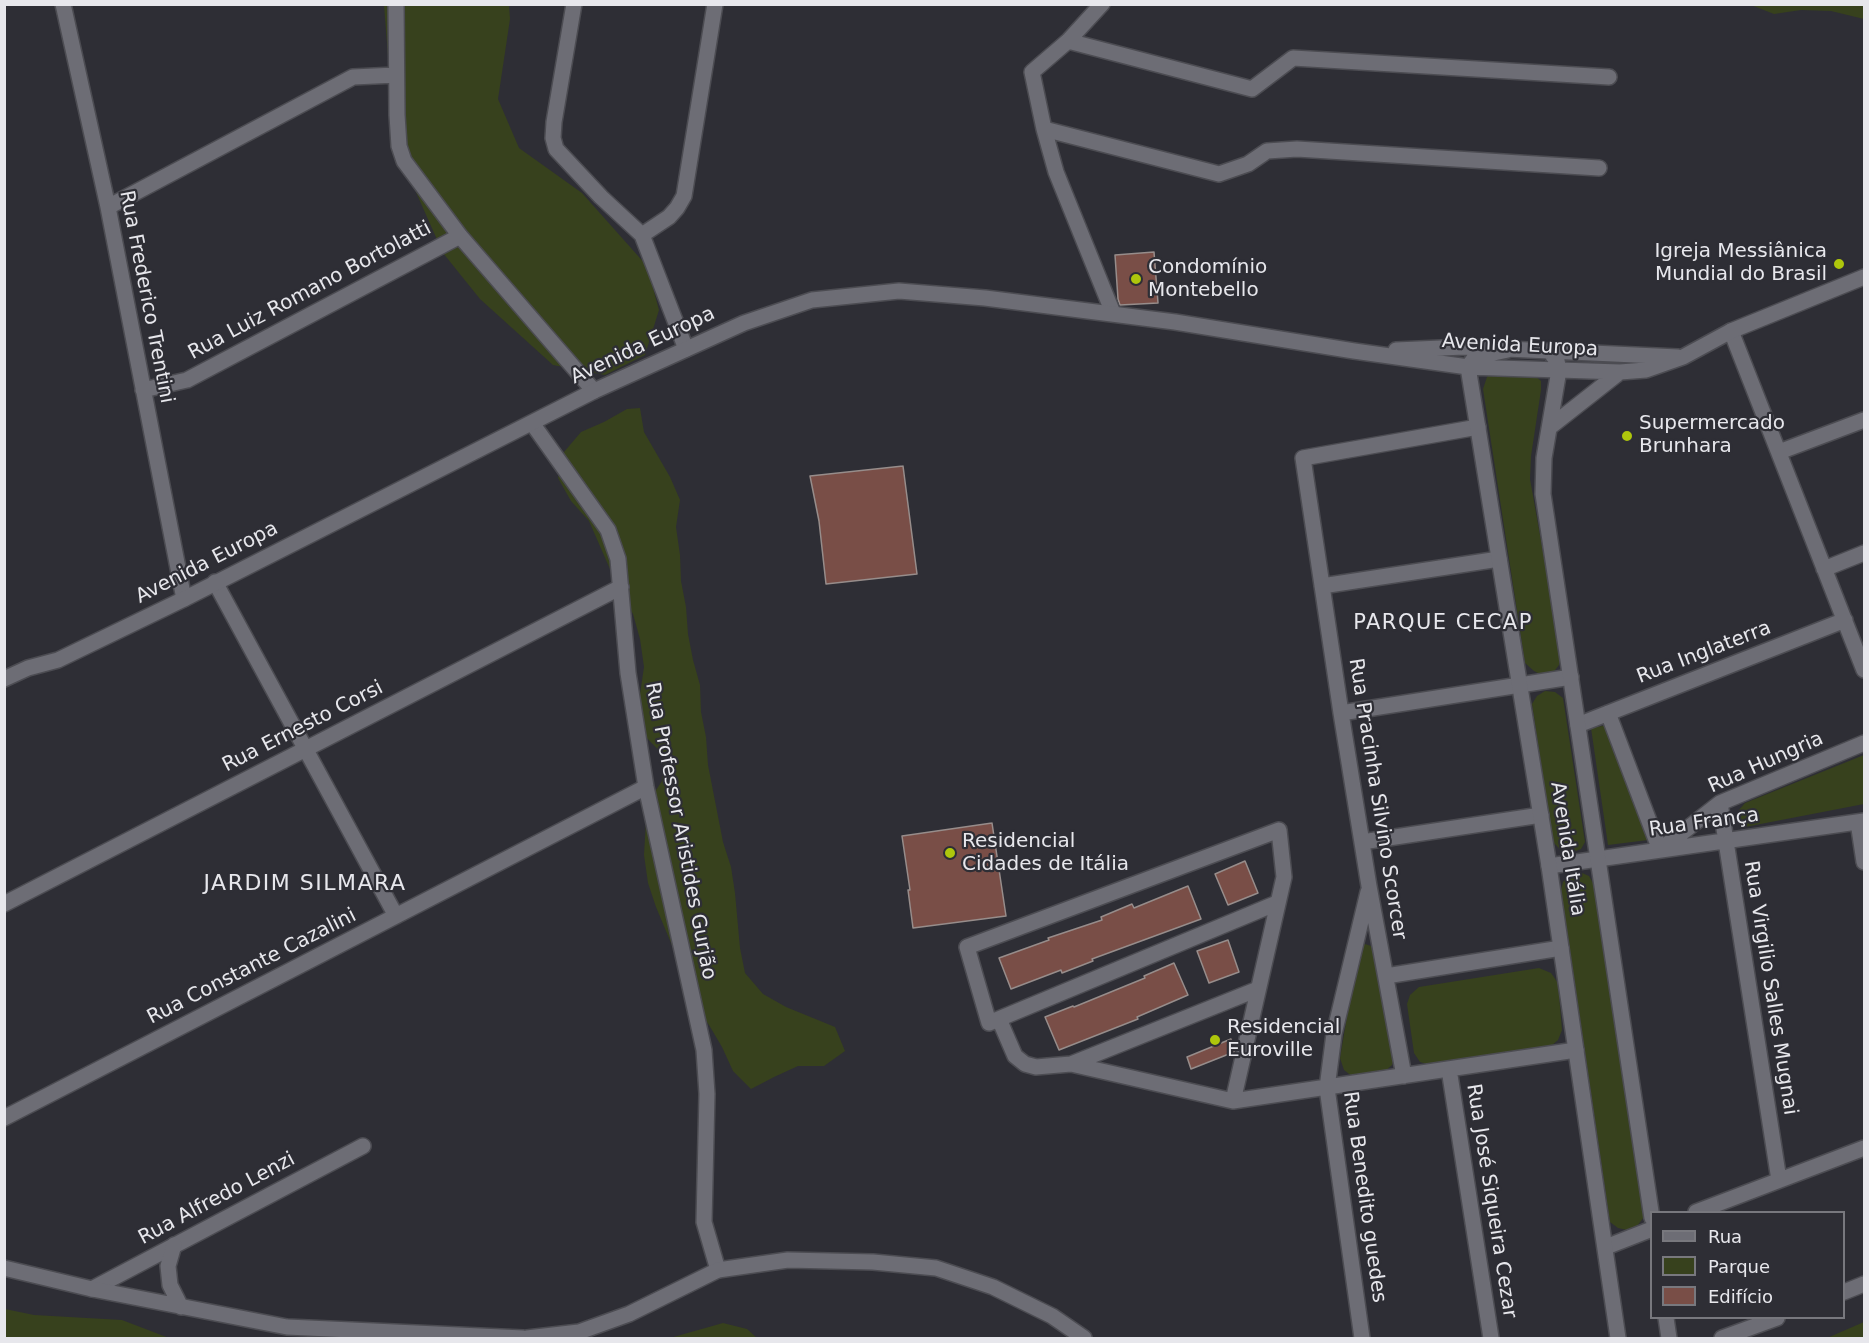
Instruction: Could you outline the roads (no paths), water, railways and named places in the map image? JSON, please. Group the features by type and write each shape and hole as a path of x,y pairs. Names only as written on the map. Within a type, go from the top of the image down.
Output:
{"street":[{"name":"Rua Frederico Trentini","path":"63,4 108,207 184,599"},
{"path":"396,4 399,146 404,161 460,236 594,391"},
{"path":"574,4 553,138 556,149 601,197 642,235 686,349"},
{"path":"642,235 669,217 684,196 715,4"},
{"path":"1102,4 1068,41 1032,72 1056,172 1113,314"},
{"path":"1068,41 1252,89 1293,58 1609,77"},
{"path":"108,207 353,77 396,75"},
{"path":"1044,129 1220,174 1248,164 1267,151 1297,149 1599,168"},
{"name":"Rua Luiz Romano Bortolatti","path":"143,390 187,380 460,236"},
{"name":"Avenida Europa","path":"4,679 28,668 58,660 184,599 594,391 744,323 812,300 898,291 985,298 1113,314 1468,367 1620,372 1646,370 1683,357 1731,331 1864,278"},
{"path":"1731,331 1864,670"},
{"name":"Avenida Europa","path":"1354,351 1464,348 1683,357"},
{"path":"1468,367 1475,357 1508,350"},
{"path":"1550,352 1557,361 1559,369"},
{"name":"Avenida Itália","path":"1468,367 1562,948 1618,1338"},
{"name":"Avenida Itália","path":"1559,369 1544,458 1543,494 1651,1211"},
{"path":"1550,427 1620,372"},
{"path":"1779,452 1864,420"},
{"name":"Rua Professor Aristides Gurjão","path":"532,423 608,530 618,559 628,673 646,787 704,1050 707,1094 704,1222 718,1270"},
{"name":"Rua Pracinha Silvino Scorcer","path":"1404,1076 1369,886 1303,458 1478,427"},
{"path":"1824,569 1864,554"},
{"path":"1322,586 1499,559"},
{"path":"215,582 396,916"},
{"name":"Rua Ernesto Corsi","path":"4,904 621,587"},
{"name":"Rua Inglaterra","path":"1578,725 1845,620"},
{"path":"1341,713 1571,677"},
{"path":"1608,713 1660,850"},
{"name":"Rua Hungria","path":"1660,850 1720,803 1864,743"},
{"name":"Rua Constante Cazalini","path":"4,1118 646,787"},
{"name":"Rua Virgilio Salles Mugnai","path":"1720,803 1779,1180"},
{"path":"1362,842 1541,815"},
{"path":"1861,821 1864,862"},
{"name":"Rua França","path":"1549,866 1861,821"},
{"path":"1233,1101 1284,877 1279,830 967,946 989,1023 1278,903"},
{"name":"Rua Benedito guedes","path":"1362,1338 1327,1088 1335,1034 1369,886"},
{"path":"1386,976 1562,948"},
{"path":"1071,1065 1258,988"},
{"path":"999,1019 1015,1056 1025,1064 1036,1067 1071,1065 1233,1101 1576,1050"},
{"name":"Rua José Siqueira Cezar","path":"1449,1070 1491,1338"},
{"name":"Rua Alfredo Lenzi","path":"92,1289 363,1146"},
{"path":"1699,1211 1864,1148"},
{"path":"1606,1247 1650,1230"},
{"path":"174,1245 168,1266 170,1285 181,1307"},
{"path":"4,1268 92,1289 287,1327 525,1338 579,1332 629,1314 718,1270 788,1260 873,1262 936,1268 993,1287 1052,1316 1084,1338"},
{"path":"1845,1292 1864,1284"},
{"path":"1666,1319 1670,1338"},
{"path":"1722,1338 1772,1319"}],"place":[{"name":"Igreja Messiânica Mundial do Brasil","path":"1839,264"},
{"name":"Condomínio Montebello","path":"1136,279"},
{"name":"Supermercado Brunhara","path":"1627,436"},
{"name":"Residencial Cidades de Itália","path":"950,853"},
{"name":"Residencial Euroville","path":"1215,1040"}],"district":[{"name":"PARQUE CECAP","path":"1443,624"},
{"name":"JARDIM SILMARA","path":"305,884"}]}
